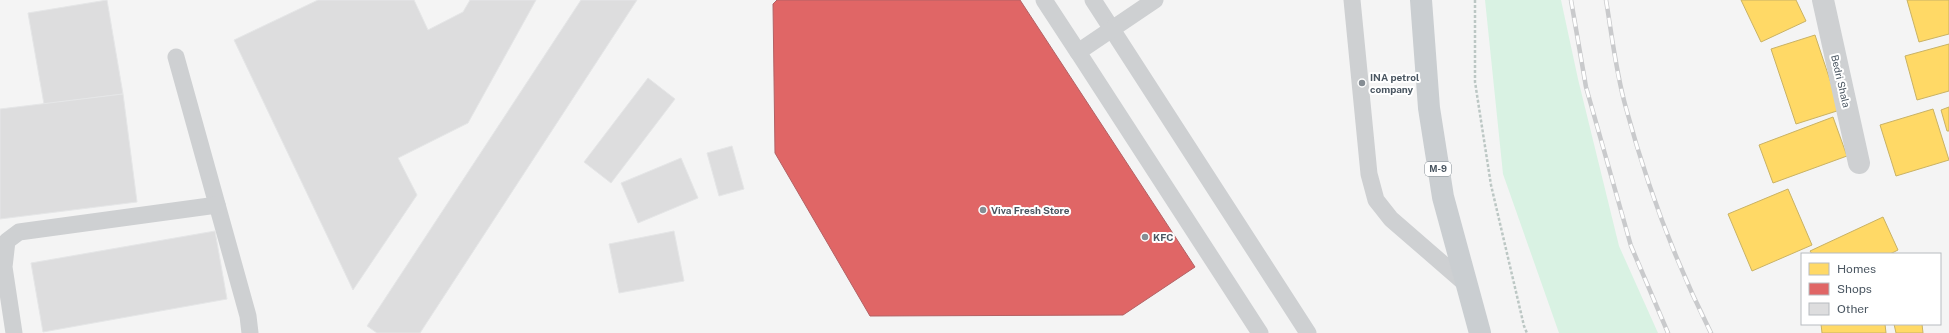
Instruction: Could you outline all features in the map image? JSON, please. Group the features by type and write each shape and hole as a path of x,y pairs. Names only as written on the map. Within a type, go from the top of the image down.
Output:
{"main road":[{"name":"M-9","path":"1421,0 1429,108 1442,197 1480,333"}],"street":[{"name":"Bedri Shala","path":"1823,0 1859,163"}],"lane":[{"path":"1044,0 1260,333"},
{"path":"1093,0 1308,333"},
{"path":"1078,52 1156,0"},
{"path":"1352,0 1369,174 1376,200 1391,219 1466,284"},
{"path":"176,57 248,316 250,333"},
{"path":"14,333 4,267 7,242 19,232 218,205"}],"path":[{"path":"1475,0 1476,82 1490,178 1524,326 1527,333"}],"green space":[{"path":"1485,0 1561,0 1578,79 1619,246 1658,333 1559,333 1503,174"}],"building: Homes":[{"path":"1741,0 1796,0 1806,21 1761,42"},
{"path":"1907,0 1949,0 1949,34 1919,42"},
{"path":"1815,35 1840,110 1796,124 1771,49"},
{"path":"1949,44 1949,91 1917,100 1905,56"},
{"path":"1949,107 1949,131 1947,131 1941,110"},
{"path":"1933,109 1949,160 1896,176 1880,125"},
{"path":"1833,117 1847,156 1773,183 1759,145"},
{"path":"1788,189 1812,245 1752,271 1728,214"},
{"path":"1883,217 1898,250 1892,253 1811,253 1810,251"},
{"path":"1821,325 1885,325 1886,333 1822,333"},
{"path":"1894,325 1922,325 1923,333 1896,333"}],"building: Shops":[{"name":"Viva Fresh Store","path":"777,0 1020,0 1195,267 1123,315 870,316 775,153 773,4"}],"building: Other":[{"path":"107,0 123,94 44,104 28,13"},
{"path":"318,0 414,0 428,30 463,12 470,0 536,0 468,123 398,158 417,195 353,290 234,40"},
{"path":"581,0 637,0 420,333 377,333 367,326"},
{"path":"648,78 675,99 611,183 584,162"},
{"path":"123,94 137,202 0,219 0,109"},
{"path":"732,146 744,189 719,196 707,153"},
{"path":"681,158 698,198 638,223 621,183"},
{"path":"215,231 227,299 43,332 31,263"},
{"path":"674,231 684,281 619,293 609,244"}],"railway":[{"path":"1571,0 1586,87 1631,246 1668,333"},
{"path":"1606,0 1614,54 1626,108 1643,166 1674,251 1711,333"}],"place":[{"name":"INA petrol company","path":"1362,83"},
{"name":"Viva Fresh Store","path":"983,210"},
{"name":"KFC","path":"1145,237"}]}
